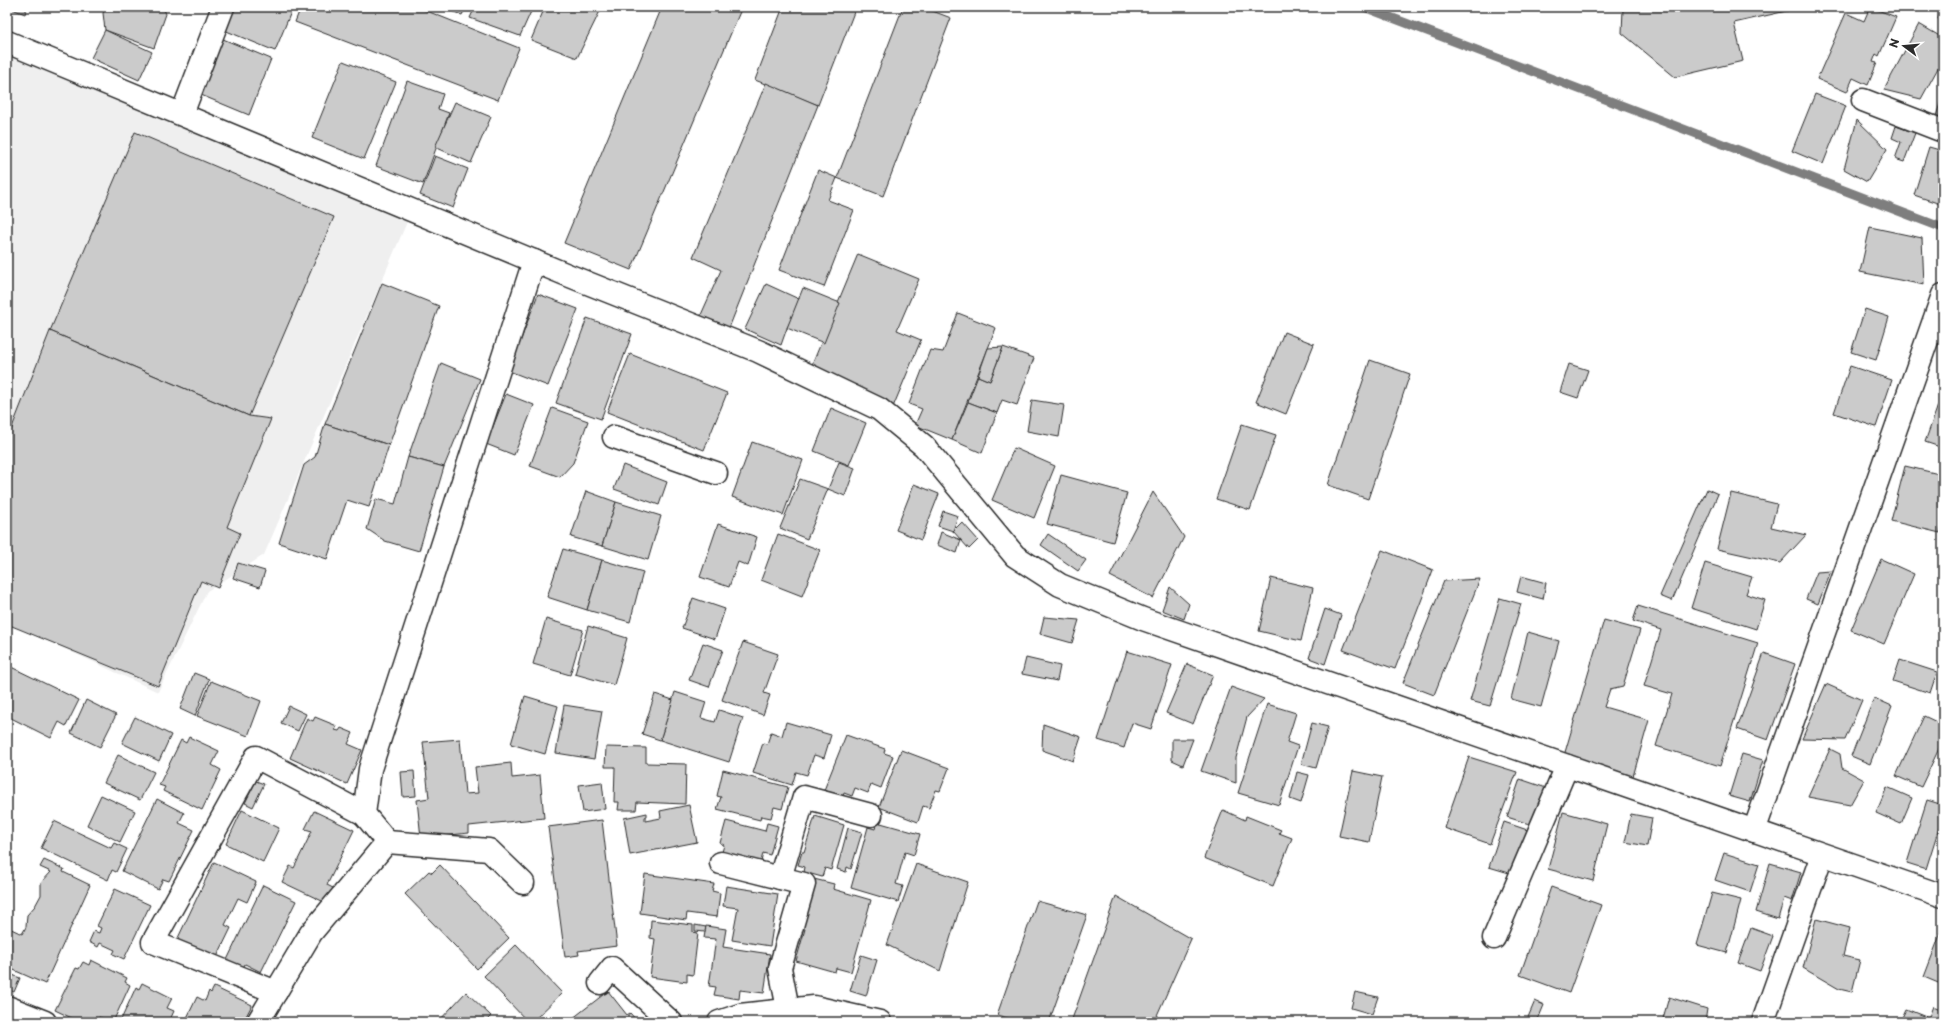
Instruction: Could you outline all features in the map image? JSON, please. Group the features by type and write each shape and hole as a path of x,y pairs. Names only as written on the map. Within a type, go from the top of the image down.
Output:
{"street":[{"path":"182,114 223,7"},
{"path":"7,42 534,261 758,352 879,409 924,446 1015,556 1060,585 1143,619 1943,896"},
{"path":"1863,100 1943,131"},
{"path":"364,814 370,769 534,261"},
{"path":"1754,831 1943,295"},
{"path":"614,437 716,473"},
{"path":"276,992 154,942 256,757 364,814 387,842 489,850 523,883"},
{"path":"1494,938 1567,766"},
{"path":"780,878 804,797 871,815"},
{"path":"258,1022 311,933 387,842"},
{"path":"1763,1022 1822,855"},
{"path":"721,863 804,884 780,968 788,1009"},
{"path":"600,983 612,968 671,1022"},
{"path":"7,1007 45,1022"},
{"path":"719,1022 740,1015 814,1007 880,1022"}],"shaded area":[{"path":"7,52 410,215 264,555 207,591 158,692 7,622"}],"building":[{"path":"7,7 27,7 25,14"},
{"path":"106,7 163,7 166,14 154,48 105,30 103,13"},
{"path":"234,7 293,7 275,51 224,30"},
{"path":"301,7 417,7 519,48 498,100 295,22"},
{"path":"440,7 466,7 462,15"},
{"path":"475,7 533,7 520,36 470,18"},
{"path":"545,7 602,7 577,58 531,40"},
{"path":"662,7 742,7 631,270 564,243"},
{"path":"783,7 856,7 818,105 755,80"},
{"path":"903,7 922,7 951,18 883,196 837,178"},
{"path":"1629,7 1804,7 1734,23 1743,61 1675,77 1622,33 1623,9"},
{"path":"1870,7 1896,17 1879,56 1876,54 1873,62 1877,63 1868,85 1853,78 1847,92 1817,79 1846,13 1864,21"},
{"path":"1943,7 1943,21 1938,19"},
{"path":"1919,24 1943,38 1943,59 1921,99 1884,90"},
{"path":"105,30 152,52 139,80 91,58"},
{"path":"223,39 271,59 249,115 201,95"},
{"path":"343,61 396,82 364,159 312,138"},
{"path":"407,81 443,94 438,109 449,113 423,184 376,166"},
{"path":"766,83 818,105 725,338 696,326 721,270 693,257"},
{"path":"1815,94 1846,106 1823,164 1792,151"},
{"path":"1943,94 1943,118 1936,116"},
{"path":"455,102 491,117 471,163 435,147"},
{"path":"1857,120 1887,149 1867,182 1844,169"},
{"path":"1896,126 1915,133 1904,162 1895,159 1901,142 1892,138"},
{"path":"135,132 334,217 249,416 50,331"},
{"path":"1929,147 1943,151 1943,205 1914,195"},
{"path":"435,156 468,169 453,208 420,195"},
{"path":"818,170 837,178 828,200 854,210 824,287 779,270"},
{"path":"1870,227 1922,238 1924,285 1860,272"},
{"path":"858,254 919,279 897,330 921,340 893,407 809,372"},
{"path":"382,283 439,306 389,445 325,424"},
{"path":"766,284 801,300 787,328 781,345 745,329"},
{"path":"803,288 840,303 824,343 787,328"},
{"path":"538,294 578,309 548,386 509,371"},
{"path":"1865,309 1889,317 1876,360 1851,352"},
{"path":"958,313 996,328 952,440 915,425 922,409 909,404 930,350 943,352"},
{"path":"587,318 632,334 601,419 556,403"},
{"path":"50,331 249,416 271,419 227,527 240,533 218,588 201,581 158,686 7,624 7,428 11,430"},
{"path":"1284,332 1314,344 1286,414 1256,402"},
{"path":"1003,347 1034,358 1017,405 1002,400 997,413 968,402 978,376 990,381"},
{"path":"1003,347 990,381 978,376 988,348"},
{"path":"630,354 727,393 704,450 607,412"},
{"path":"1370,360 1410,374 1368,499 1328,485"},
{"path":"441,363 480,379 444,467 408,457"},
{"path":"1569,364 1588,370 1578,398 1560,392"},
{"path":"1850,366 1892,380 1876,427 1834,413"},
{"path":"506,394 534,405 514,455 486,444"},
{"path":"1941,397 1943,398 1943,448 1925,442"},
{"path":"1032,400 1064,405 1059,437 1027,431"},
{"path":"968,402 997,413 982,453 952,440"},
{"path":"552,408 588,421 573,463 560,477 530,466"},
{"path":"831,408 866,423 849,465 814,451"},
{"path":"325,424 389,445 369,507 347,500 327,559 279,543 304,465 315,457"},
{"path":"1242,424 1276,435 1250,510 1216,499"},
{"path":"752,442 803,460 783,515 732,497"},
{"path":"1014,448 1055,466 1034,518 992,500"},
{"path":"408,457 444,467 419,551 385,541 367,529 376,499 395,504"},
{"path":"839,462 855,468 845,496 828,489"},
{"path":"623,465 667,482 659,505 614,489"},
{"path":"1905,466 1943,475 1943,520 1940,533 1891,521"},
{"path":"1061,475 1127,493 1113,542 1047,524"},
{"path":"800,479 828,489 807,539 780,528"},
{"path":"914,484 939,494 921,540 896,530"},
{"path":"1707,489 1718,494 1672,601 1660,596"},
{"path":"586,491 616,502 602,546 571,537"},
{"path":"1153,492 1184,537 1153,598 1110,576"},
{"path":"1731,493 1777,504 1771,527 1806,535 1780,563 1717,549"},
{"path":"616,502 661,516 648,560 602,546"},
{"path":"943,511 958,516 953,531 938,526"},
{"path":"962,522 978,540 969,549 953,531"},
{"path":"718,524 757,537 748,566 738,562 729,587 700,577"},
{"path":"941,532 961,540 957,553 937,545"},
{"path":"778,534 820,550 802,596 761,580"},
{"path":"1048,534 1086,560 1078,571 1041,545"},
{"path":"563,549 602,560 587,610 547,597"},
{"path":"1382,550 1433,570 1395,669 1343,650"},
{"path":"1881,559 1914,574 1884,644 1851,630"},
{"path":"602,560 643,572 630,622 587,610"},
{"path":"238,563 265,571 260,587 233,578"},
{"path":"1705,563 1752,577 1746,594 1765,600 1756,629 1691,608"},
{"path":"1831,571 1818,604 1806,599 1817,572"},
{"path":"1521,576 1546,583 1543,599 1517,592"},
{"path":"1271,578 1313,588 1301,641 1259,631"},
{"path":"1480,579 1434,695 1403,683 1444,581"},
{"path":"1170,587 1189,604 1184,619 1162,610"},
{"path":"693,598 725,609 715,639 682,628"},
{"path":"1500,598 1521,604 1490,706 1470,701"},
{"path":"1638,606 1758,643 1720,766 1656,746 1672,694 1644,686 1661,630 1633,621"},
{"path":"1325,609 1341,615 1325,664 1309,658"},
{"path":"1044,617 1079,620 1072,643 1040,634"},
{"path":"546,619 583,630 570,675 533,664"},
{"path":"1604,620 1640,630 1623,686 1610,689 1604,707 1649,720 1632,780 1563,759"},
{"path":"588,626 627,638 614,685 575,674"},
{"path":"1528,632 1559,641 1541,707 1511,699"},
{"path":"743,642 778,654 764,693 770,695 763,715 722,700"},
{"path":"703,643 723,650 709,687 689,680"},
{"path":"1127,651 1172,665 1151,729 1132,723 1124,748 1098,740"},
{"path":"1764,653 1795,664 1768,740 1737,729"},
{"path":"1026,658 1060,666 1057,681 1022,674"},
{"path":"1900,660 1937,672 1930,693 1893,681"},
{"path":"1187,664 1213,675 1193,724 1166,713"},
{"path":"7,665 79,700 66,726 59,722 51,738 7,716"},
{"path":"194,673 209,679 195,716 180,709"},
{"path":"211,681 261,701 248,736 197,716"},
{"path":"1826,684 1862,700 1845,740 1802,739"},
{"path":"1231,687 1264,699 1247,717 1236,758 1236,783 1201,771"},
{"path":"675,692 706,702 701,718 715,722 719,710 743,718 729,762 660,740"},
{"path":"655,694 673,700 660,740 642,734"},
{"path":"525,696 558,706 545,754 511,744"},
{"path":"1874,698 1892,706 1870,764 1851,756"},
{"path":"86,700 116,715 100,747 71,733"},
{"path":"1267,704 1296,713 1287,742 1298,746 1279,805 1238,793"},
{"path":"564,705 602,711 594,759 556,753"},
{"path":"289,706 306,714 298,731 281,723"},
{"path":"1924,716 1943,725 1943,740 1921,787 1896,776"},
{"path":"135,717 171,735 159,761 122,743"},
{"path":"315,717 337,726 335,730 339,731 341,728 353,733 348,744 362,750 347,784 290,758 307,718 313,721"},
{"path":"786,722 831,735 824,758 814,755 807,775 796,772 792,785 753,773 763,743 767,744 771,732 782,736"},
{"path":"1312,723 1328,727 1316,768 1301,764"},
{"path":"1043,724 1081,737 1073,761 1042,750"},
{"path":"846,735 885,749 884,753 893,756 881,788 871,784 868,793 855,788 852,796 844,793 843,797 824,790"},
{"path":"189,737 219,751 212,765 221,770 202,810 163,791 165,787 159,785 181,740 186,743"},
{"path":"460,739 465,794 478,793 475,767 511,763 512,778 540,775 544,818 469,826 469,833 421,838 417,800 429,798 423,742"},
{"path":"1172,739 1193,739 1183,765 1172,760"},
{"path":"606,747 646,748 646,763 686,764 685,804 637,802 636,810 618,810 619,802 614,802 615,767 605,767"},
{"path":"1830,749 1840,754 1842,768 1864,780 1850,805 1808,797"},
{"path":"901,750 949,768 940,791 936,790 929,808 923,806 918,822 879,807"},
{"path":"1742,754 1763,760 1750,802 1729,796"},
{"path":"118,755 154,772 140,800 104,783"},
{"path":"1469,757 1517,772 1490,844 1444,828"},
{"path":"723,770 788,787 782,809 774,807 771,818 761,816 760,820 717,809 721,797 717,796"},
{"path":"414,771 416,796 403,797 401,772"},
{"path":"1353,771 1382,777 1369,842 1339,836"},
{"path":"1297,772 1309,775 1301,803 1290,799"},
{"path":"1520,779 1561,793 1545,829 1507,817"},
{"path":"256,781 264,784 253,807 245,803"},
{"path":"602,782 605,809 583,812 579,785"},
{"path":"1887,787 1912,798 1901,824 1876,813"},
{"path":"101,795 135,811 120,842 87,825"},
{"path":"157,799 184,813 179,823 194,830 169,881 163,879 158,889 122,871"},
{"path":"1927,800 1943,805 1943,815 1926,869 1907,863"},
{"path":"689,805 697,842 630,855 624,818 647,813 645,821 661,818 660,811"},
{"path":"242,810 279,828 263,862 226,844"},
{"path":"1223,810 1245,820 1246,816 1281,830 1279,833 1292,838 1273,886 1204,858"},
{"path":"314,811 354,830 327,885 335,889 322,901 282,882 290,866 294,868 312,831 305,829"},
{"path":"1563,812 1607,824 1593,881 1548,869"},
{"path":"1631,814 1652,818 1647,846 1625,842"},
{"path":"815,816 844,825 831,870 825,868 822,877 804,872 805,867 798,865 802,852 804,852"},
{"path":"602,820 617,946 578,951 579,955 565,957 548,827"},
{"path":"54,821 111,848 114,843 127,849 116,872 112,870 108,880 41,848"},
{"path":"726,821 765,831 767,823 778,826 770,855 763,853 761,862 722,852 724,845 720,843"},
{"path":"877,822 920,834 914,855 905,852 896,884 903,886 898,902 851,888 868,827 875,829"},
{"path":"1504,822 1542,835 1526,878 1489,867"},
{"path":"848,828 862,832 851,869 847,867 846,872 837,869"},
{"path":"1724,853 1759,864 1750,892 1715,880"},
{"path":"44,860 64,869 63,872 90,885 45,984 7,967 10,962 7,960 7,927 22,934 26,927 27,915 35,906 41,895 41,883 51,872 40,867"},
{"path":"214,862 256,882 247,902 238,898 225,925 231,928 216,959 177,940"},
{"path":"1770,863 1801,872 1792,901 1784,898 1778,919 1756,912"},
{"path":"916,864 968,882 940,971 887,945"},
{"path":"440,865 509,938 477,969 405,894 429,871 432,873"},
{"path":"645,874 714,884 712,891 720,893 717,917 687,913 686,920 640,913"},
{"path":"814,879 834,884 833,889 871,900 851,972 836,968 835,972 796,961 805,929 800,928"},
{"path":"263,885 296,901 261,972 245,964 243,968 227,960"},
{"path":"726,886 778,894 770,946 732,940 738,908 723,906"},
{"path":"1551,887 1601,905 1569,993 1520,975"},
{"path":"115,889 150,905 124,959 113,954 115,950 100,943 98,947 89,942 94,931 99,933 101,928 97,926"},
{"path":"1712,893 1741,900 1727,953 1697,945"},
{"path":"1116,896 1191,939 1154,1022 1071,1022"},
{"path":"1037,901 1087,915 1049,1022 1021,1022 997,1015"},
{"path":"1816,919 1850,928 1843,956 1860,960 1852,992 1839,989 1803,968"},
{"path":"651,920 693,925 693,932 698,933 693,975 687,974 687,982 650,977 655,939 650,938"},
{"path":"695,925 706,927 705,932 695,931"},
{"path":"706,926 726,929 723,947 770,954 764,993 740,990 739,999 714,995 716,987 709,986 716,939 704,938"},
{"path":"1943,927 1943,985 1924,977"},
{"path":"1751,928 1773,936 1760,971 1738,963"},
{"path":"516,945 562,993 532,1022 528,1022 484,976"},
{"path":"861,955 877,960 866,996 850,991"},
{"path":"91,960 127,978 125,982 130,985 113,1022 99,1017 96,1022 80,1022 55,1010 76,968 79,969 83,962 89,965"},
{"path":"7,970 12,971 10,974 20,978 14,992 7,989"},
{"path":"142,983 172,998 167,1008 174,1011 169,1022 120,1022 136,987 139,989"},
{"path":"214,987 252,1005 243,1022 185,1022 197,997 205,1001 209,991 211,993"},
{"path":"608,991 627,1015 630,1013 638,1022 568,1022"},
{"path":"466,992 491,1016 485,1022 438,1022"},
{"path":"1355,992 1378,997 1372,1014 1351,1008"},
{"path":"1669,997 1707,1009 1705,1022 1662,1022"},
{"path":"1535,1001 1544,1005 1537,1022 1526,1022"},
{"path":"1933,1006 1943,1010 1943,1022 1927,1022"},
{"path":"1906,1009 1926,1017 1924,1022 1900,1022"}],"waterway":[{"path":"1364,7 1943,228"}]}
